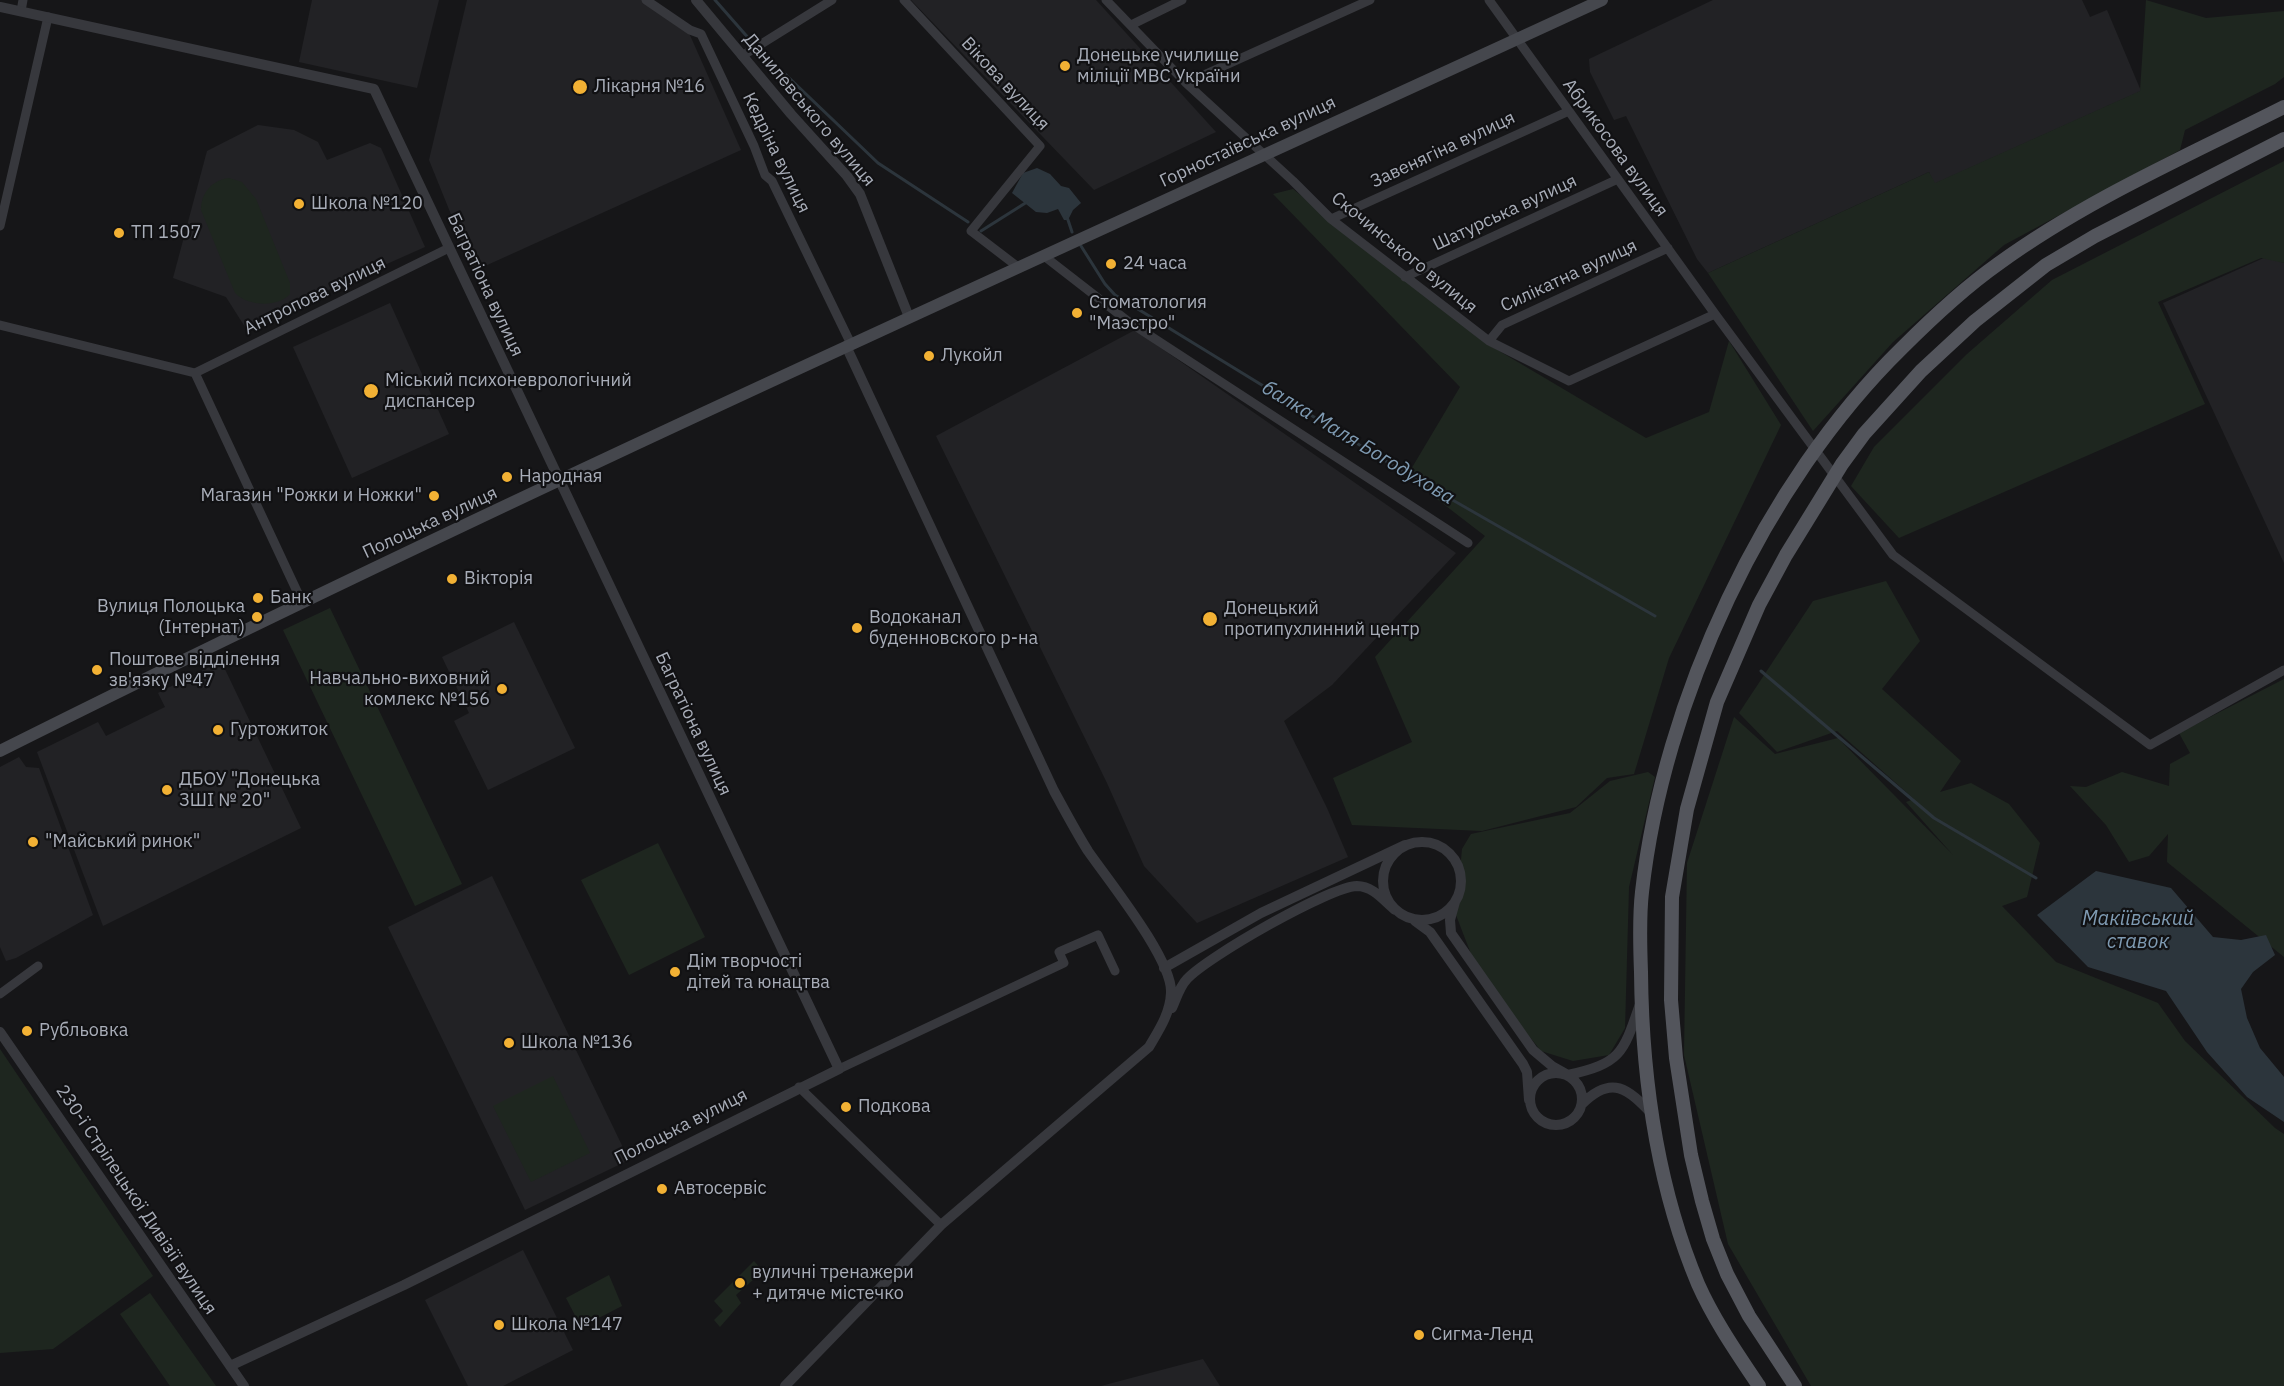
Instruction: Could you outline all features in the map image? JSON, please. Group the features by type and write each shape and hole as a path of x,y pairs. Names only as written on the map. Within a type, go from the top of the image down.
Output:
{"main road":[{"name":"Горностаївська вулиця","path":"909,317 1602,0"},
{"path":"1760,1386 1722,1331 1700,1288 1684,1249 1671,1207 1652,1114 1645,1060 1641,1001 1643,888 1659,796 1673,743 1690,693 1736,584 1761,535 1843,411 1900,349 1995,266 2042,234 2104,198 2284,106"},
{"path":"1795,1386 1749,1316 1732,1285 1713,1239 1701,1202 1685,1121 1676,1058 1671,1000 1672,897 1687,809 1717,702 1759,605 1815,508 1864,434 1922,371 1975,321 2046,265 2095,236 2284,139"},
{"name":"Полоцька вулиця","path":"0,751 302,602 909,317"}],"street":[{"name":"Кедріна вулиця","path":"646,0 690,30 701,34 754,146 765,175 772,181 849,345"},
{"name":"Данилевського вулиця","path":"696,0 790,114 847,176 860,194 909,317"},
{"path":"742,56 832,0"},
{"name":"Вікова вулиця","path":"904,0 1040,146 971,231 1018,267"},
{"name":"Скочинського вулиця","path":"1106,0 1186,83 1331,219 1489,341 1569,381 1715,314"},
{"path":"1131,25 1182,0"},
{"path":"1186,83 1370,0"},
{"name":"Абрикосова вулиця","path":"1490,0 1715,314 1893,555 2150,745 2284,670"},
{"name":"Багратіона вулиця","path":"0,7 22,6 48,17 374,89 839,1069"},
{"path":"0,226 48,17"},
{"name":"Завенягіна вулиця","path":"1331,219 1569,111"},
{"name":"Шатурська вулиця","path":"1405,277 1618,179"},
{"name":"Антропова вулиця","path":"195,373 449,248"},
{"name":"Силікатна вулиця","path":"1489,341 1502,325 1668,248"},
{"path":"1044,256 1129,322 1468,543"},
{"path":"0,325 195,373 302,602"},
{"path":"849,345 1054,791 1088,850 1161,959 1171,991 1166,1018"},
{"path":"1164,968 1261,913 1406,845 1419,842 1432,843 1444,849 1454,858 1460,871 1461,884 1450,920 1451,933 1533,1050 1552,1066 1568,1075 1580,1087 1582,1104"},
{"path":"1395,910 1385,894 1383,876 1386,864 1394,853 1406,845"},
{"path":"785,1386 941,1226 1149,1047 1186,980 1234,945 1291,913 1336,892 1356,886 1370,888 1395,910 1430,932 1527,1072 1529,1100 1534,1114 1541,1120 1557,1125 1573,1119 1582,1104 1592,1094 1617,1088 1634,1095 1652,1114"},
{"path":"1412,919 1431,920 1442,915 1455,902"},
{"name":"Полоцька вулиця","path":"230,1366 404,1285 799,1087 1064,963 1059,951 1098,935 1114,971"},
{"path":"0,993 38,966"},
{"path":"1529,1100 1531,1089 1543,1075 1551,1072 1568,1075 1596,1069 1610,1061 1621,1051 1628,1039 1641,1001"},
{"name":"230-ї Стрілецької Дивізії вулиця","path":"0,1032 244,1386"},
{"path":"799,1087 941,1226"}],"shaded area":[{"path":"312,0 439,0 417,88 299,62"},
{"name":"Лікарня №16","path":"467,0 646,0 685,24 741,150 474,271 429,160"},
{"name":"Донецьке училище міліції МВС України","path":"911,0 1096,0 1216,132 1094,190"},
{"path":"1713,0 2082,0 2090,17 2107,10 2141,91 1934,184 1929,172 1708,273 1697,259 1626,116 1614,120 1590,72 1589,59"},
{"path":"2146,0 2206,18 2284,11 2284,77 2275,84 2185,130 2180,150 2004,245 1893,342 1813,431 1708,273 1929,172 1935,183 2140,91"},
{"name":"Школа №120","path":"258,125 294,130 318,142 327,160 370,143 381,148 425,247 245,327 226,297 173,278 207,151"},
{"path":"2284,161 2284,263 2261,258 2158,302 2205,404 1899,538 1851,486 1874,447 1967,354 2052,280"},
{"path":"229,178 242,182 256,199 290,283 290,294 278,302 255,303 235,293 201,210 203,198 209,188 217,181"},
{"path":"1293,189 1484,342 1646,438 1709,412 1729,341 1781,425 1669,658 1634,774 1607,778 1576,807 1482,831 1352,825 1333,778 1412,742 1375,657 1485,536 1407,476 1460,387 1273,194"},
{"path":"2266,257 2284,263 2284,563 2163,303"},
{"name":"Міський психоневрологічний диспансер","path":"390,303 449,434 352,478 293,347"},
{"name":"Донецький протипухлинний центр","path":"1135,330 1456,553 1332,685 1284,721 1327,808 1348,857 1197,923 1144,866 1107,783 936,436"},
{"path":"1886,581 1920,641 1882,689 1961,761 1940,792 1971,783 2009,804 2040,843 2027,897 2002,906 2056,962 2158,1003 2185,1041 2284,1134 2284,1386 1811,1386 1728,1244 1684,1055 1687,863 1734,717 1775,754 1838,738 1953,855 1906,802 1914,799 1837,731 1777,752 1739,713 1813,601"},
{"path":"330,608 462,884 415,906 283,630"},
{"name":"Навчально-виховний комлекс №156","path":"514,622 575,748 488,790 454,721 469,713 442,657"},
{"name":"ДБОУ \"Донецька ЗШІ № 20\"","path":"221,661 301,828 103,926 37,752 98,722 106,736 165,707 158,693"},
{"path":"2284,679 2284,957 2167,862 2168,834 2149,856 2129,862 2106,825 2070,786 2086,787 2122,772 2169,786 2170,764 2190,753 2179,733"},
{"name":"\"Майський ринок\"","path":"19,757 26,767 39,768 93,915 16,958 6,961 0,947 0,767"},
{"path":"1648,772 1655,777 1629,887 1625,1028 1609,1055 1573,1061 1541,1051 1478,972 1456,915 1462,849 1471,834 1570,813 1610,781"},
{"path":"658,843 705,937 629,975 581,880"},
{"name":"Школа №136","path":"492,876 629,1160 525,1210 388,927"},
{"path":"0,1049 153,1276 53,1349 0,1353"},
{"path":"553,1076 590,1153 531,1182 493,1106"},
{"name":"Школа №147","path":"523,1250 573,1350 503,1386 468,1386 425,1300"},
{"name":"вуличні тренажери + дитяче містечко","path":"754,1261 763,1271 736,1295 741,1303 720,1327 714,1320 723,1311 714,1301"},
{"path":"609,1275 622,1306 581,1327 566,1298"},
{"path":"150,1293 216,1386 170,1386 120,1314"},
{"path":"1203,1359 1220,1386 1101,1386"}],"water":[{"path":"1037,168 1050,174 1061,186 1069,188 1081,203 1073,210 1068,220 1064,220 1058,209 1047,213 1036,212 1012,193 1023,173"},
{"name":"Макіївський ставок","path":"2096,871 2171,888 2213,937 2241,940 2266,935 2275,955 2253,972 2241,989 2247,1018 2260,1048 2284,1077 2284,1122 2247,1097 2207,1052 2166,991 2088,967 2037,915"}],"waterway":[{"name":"балка Маля Богодухова","path":"715,0 751,41"},
{"name":"балка Маля Богодухова","path":"762,52 878,163 968,222"},
{"name":"балка Маля Богодухова","path":"981,231 1027,202"},
{"name":"балка Маля Богодухова","path":"1067,217 1072,232"},
{"name":"балка Маля Богодухова","path":"1081,246 1105,284 1115,295 1402,471 1655,616"},
{"name":"балка Маля Богодухова","path":"1761,671 1934,818 2036,878"}],"place":[{"name":"Донецьке училище міліції МВС України","path":"1065,66"},
{"name":"Лікарня №16","path":"580,87"},
{"name":"Школа №120","path":"299,204"},
{"name":"ТП 1507","path":"119,233"},
{"name":"24 часа","path":"1111,264"},
{"name":"Стоматология \"Маэстро\"","path":"1077,313"},
{"name":"Лукойл","path":"929,356"},
{"name":"Міський психоневрологічний диспансер","path":"371,391"},
{"name":"Народная","path":"507,477"},
{"name":"Магазин \"Рожки и Ножки\"","path":"434,496"},
{"name":"Вікторія","path":"452,579"},
{"name":"Банк","path":"258,598"},
{"name":"Вулиця Полоцька (Інтернат)","path":"257,617"},
{"name":"Донецький протипухлинний центр","path":"1210,619"},
{"name":"Водоканал буденновского р-на","path":"857,628"},
{"name":"Поштове відділення зв'язку №47","path":"97,670"},
{"name":"Навчально-виховний комлекс №156","path":"502,689"},
{"name":"Гуртожиток","path":"218,730"},
{"name":"ДБОУ \"Донецька ЗШІ № 20\"","path":"167,790"},
{"name":"\"Майський ринок\"","path":"33,842"},
{"name":"Дім творчості дітей та юнацтва","path":"675,972"},
{"name":"Рубльовка","path":"27,1031"},
{"name":"Школа №136","path":"509,1043"},
{"name":"Подкова","path":"846,1107"},
{"name":"Автосервіс","path":"662,1189"},
{"name":"вуличні тренажери + дитяче містечко","path":"740,1283"},
{"name":"Школа №147","path":"499,1325"},
{"name":"Сигма-Ленд","path":"1419,1335"}]}
